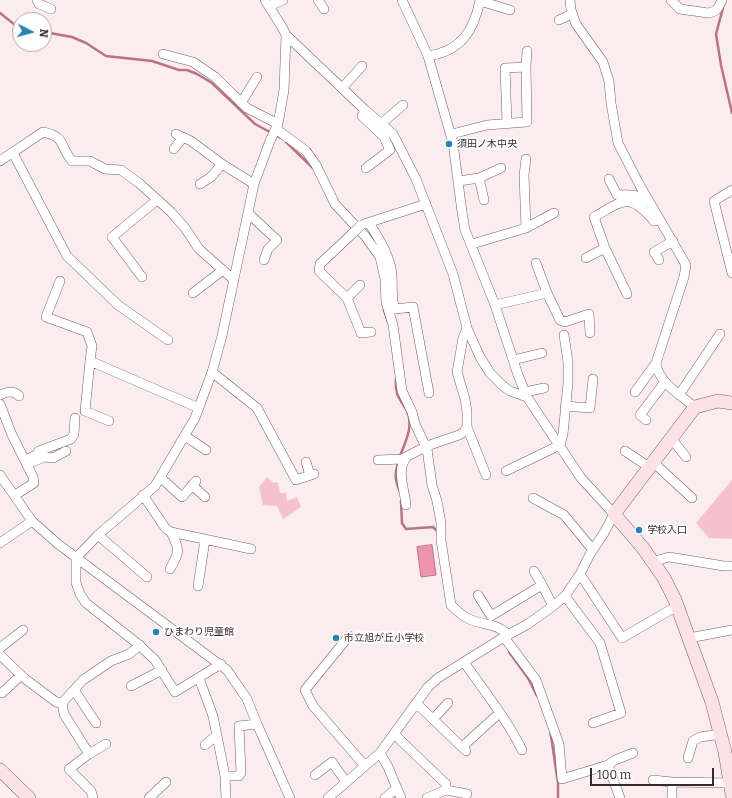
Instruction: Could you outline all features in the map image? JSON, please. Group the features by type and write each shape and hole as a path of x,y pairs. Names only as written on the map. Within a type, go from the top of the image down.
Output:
{"street":[{"path":"37,0 39,4 51,9"},
{"path":"283,0 267,3 286,35 310,60 393,134 416,179 453,274 467,328 480,357 490,373 510,391 526,394 544,388"},
{"path":"318,0 324,9"},
{"path":"402,0 428,56 452,134 465,230 472,244 495,305 526,394 581,478 643,548 664,578 677,606 712,702 721,734 730,780 672,782 653,780"},
{"path":"428,56 440,54 457,46 468,34 480,0 510,10"},
{"path":"570,0 572,14 576,24 603,62 609,81 611,103 618,142 650,204 686,265 684,277 656,363 635,392"},
{"path":"670,0 680,10 708,13 718,9 722,0"},
{"path":"559,20 572,14"},
{"path":"222,664 175,692 155,660 140,645 86,603 80,594 76,583 76,558 98,535 155,486 195,418 212,372 222,336 254,184 270,141 277,128 284,90 286,35"},
{"path":"452,134 487,125 527,122 526,51"},
{"path":"163,54 193,62 215,77 247,108 277,128 306,151 316,165 335,204 369,241 380,257 386,279 386,302 393,325 402,391 412,412 415,424 426,446 432,485 441,523 440,540 451,605 469,619 500,627 536,680 559,744 562,779 608,765 615,760 633,753"},
{"path":"343,88 362,66"},
{"path":"507,123 505,68 526,67"},
{"path":"241,102 257,77"},
{"path":"382,123 403,105"},
{"path":"365,110 362,116 384,137 390,150 366,168"},
{"path":"0,161 44,132 57,136 63,143 71,164 90,161 105,170 122,170 139,183 171,212 185,228 199,249 234,280"},
{"path":"174,149 179,136 191,141 222,164 254,184"},
{"path":"13,153 68,256 118,305 168,340"},
{"path":"526,159 524,175 526,228"},
{"path":"200,184 211,177 222,164"},
{"path":"459,181 479,178 501,168"},
{"path":"479,178 484,200"},
{"path":"609,179 617,195 629,194 639,196 650,204"},
{"path":"732,190 714,201 732,273"},
{"path":"142,277 112,237 157,200"},
{"path":"627,294 604,248 594,217 616,204 626,201 637,204 654,220 660,220"},
{"path":"371,332 361,333 347,298 319,271 320,264 360,226 426,204"},
{"path":"248,213 277,240"},
{"path":"472,244 526,228 554,213"},
{"path":"369,223 388,258 391,269 392,300 395,309 413,307 429,393"},
{"path":"264,260 268,249 284,233"},
{"path":"659,260 654,252 673,241"},
{"path":"586,258 604,248"},
{"path":"536,263 547,293 560,320 565,322 589,314 590,333"},
{"path":"193,294 223,270"},
{"path":"60,281 46,317 87,332 92,346 85,411 107,420 101,428"},
{"path":"347,298 360,285"},
{"path":"495,305 547,293"},
{"path":"467,328 463,338 457,372 465,399 467,427 486,475"},
{"path":"680,395 720,334"},
{"path":"506,470 560,445 563,434 568,383 568,362 564,335"},
{"path":"513,360 542,353"},
{"path":"90,361 199,408"},
{"path":"656,363 657,370 665,382 694,407"},
{"path":"212,372 257,408 296,480 312,475 306,462"},
{"path":"565,406 590,408 594,379"},
{"path":"640,415 665,382"},
{"path":"0,395 13,392 19,396"},
{"path":"328,798 380,753 428,687 438,678 506,635 528,624 565,596 580,574 592,550 604,533 614,514 694,407 718,401 732,403"},
{"path":"0,404 12,435 34,477 34,482 15,495"},
{"path":"26,462 39,451 71,439 74,434 75,418"},
{"path":"378,460 401,459 426,446 459,435 464,432 467,427"},
{"path":"185,436 206,450"},
{"path":"671,438 686,457"},
{"path":"26,462 44,458 52,458 66,451"},
{"path":"625,451 651,464 692,498"},
{"path":"401,459 403,462 401,479 406,505"},
{"path":"0,475 32,521 76,558 222,664 247,699 290,798"},
{"path":"161,478 182,497 194,483 205,497"},
{"path":"143,495 166,529 171,532 251,549"},
{"path":"533,498 564,515 592,550"},
{"path":"0,543 32,521"},
{"path":"170,569 178,551 178,547 171,532"},
{"path":"98,535 147,577"},
{"path":"198,586 205,540"},
{"path":"652,562 669,557 732,566"},
{"path":"534,571 553,606"},
{"path":"580,574 622,638 677,606"},
{"path":"478,595 491,616 542,585"},
{"path":"565,596 600,643 621,713 593,723"},
{"path":"0,648 23,630"},
{"path":"689,638 732,630"},
{"path":"349,636 305,690 313,706 365,766"},
{"path":"62,703 83,680 111,661 129,654 140,645"},
{"path":"0,655 21,675 56,702 62,703"},
{"path":"464,662 498,710 522,750"},
{"path":"131,686 162,670"},
{"path":"2,693 21,675"},
{"path":"199,678 213,716 225,776 226,798"},
{"path":"74,690 96,723"},
{"path":"62,703 64,714 89,754"},
{"path":"416,703 464,749 495,717"},
{"path":"432,719 448,703"},
{"path":"225,776 240,776 239,726 257,724"},
{"path":"394,734 446,784 446,790"},
{"path":"688,758 693,741 700,737 721,734"},
{"path":"205,745 217,735"},
{"path":"93,798 91,791 69,769 89,754 106,744"},
{"path":"380,753 388,767 401,798"},
{"path":"315,775 332,762 346,782"},
{"path":"608,765 620,798"},
{"path":"0,770 29,798"},
{"path":"149,798 166,782"},
{"path":"672,782 672,798"},
{"path":"385,798 397,788"},
{"path":"427,798 446,790 468,794"}],"shaded area":[{"path":"267,477 274,483 278,482 280,493 286,493 287,501 297,497 301,507 283,519 277,506 263,505 259,487"},
{"path":"732,480 732,539 709,538 696,523"},
{"path":"432,545 436,575 421,577 417,547"}],"waterway":[{"path":"723,8 716,34 721,65 732,113"},
{"path":"0,13 12,23"},
{"path":"52,33 72,37 86,43 106,56 152,61 197,74 212,83 255,124 281,138"},
{"path":"286,142 314,169"},
{"path":"384,310 388,322"},
{"path":"396,380 397,394 407,411 410,423 408,434 400,456"},
{"path":"399,461 396,470 396,477 400,492"},
{"path":"401,501 402,523 406,529 433,527 438,532"},
{"path":"509,652 528,678 537,696"},
{"path":"550,729 558,783 558,798"}],"place":[{"name":"須田ノ木中央","path":"449,144"},
{"name":"学校入口","path":"639,530"},
{"name":"ひまわり児童館","path":"156,632"},
{"name":"市立旭が丘小学校","path":"336,638"}]}
